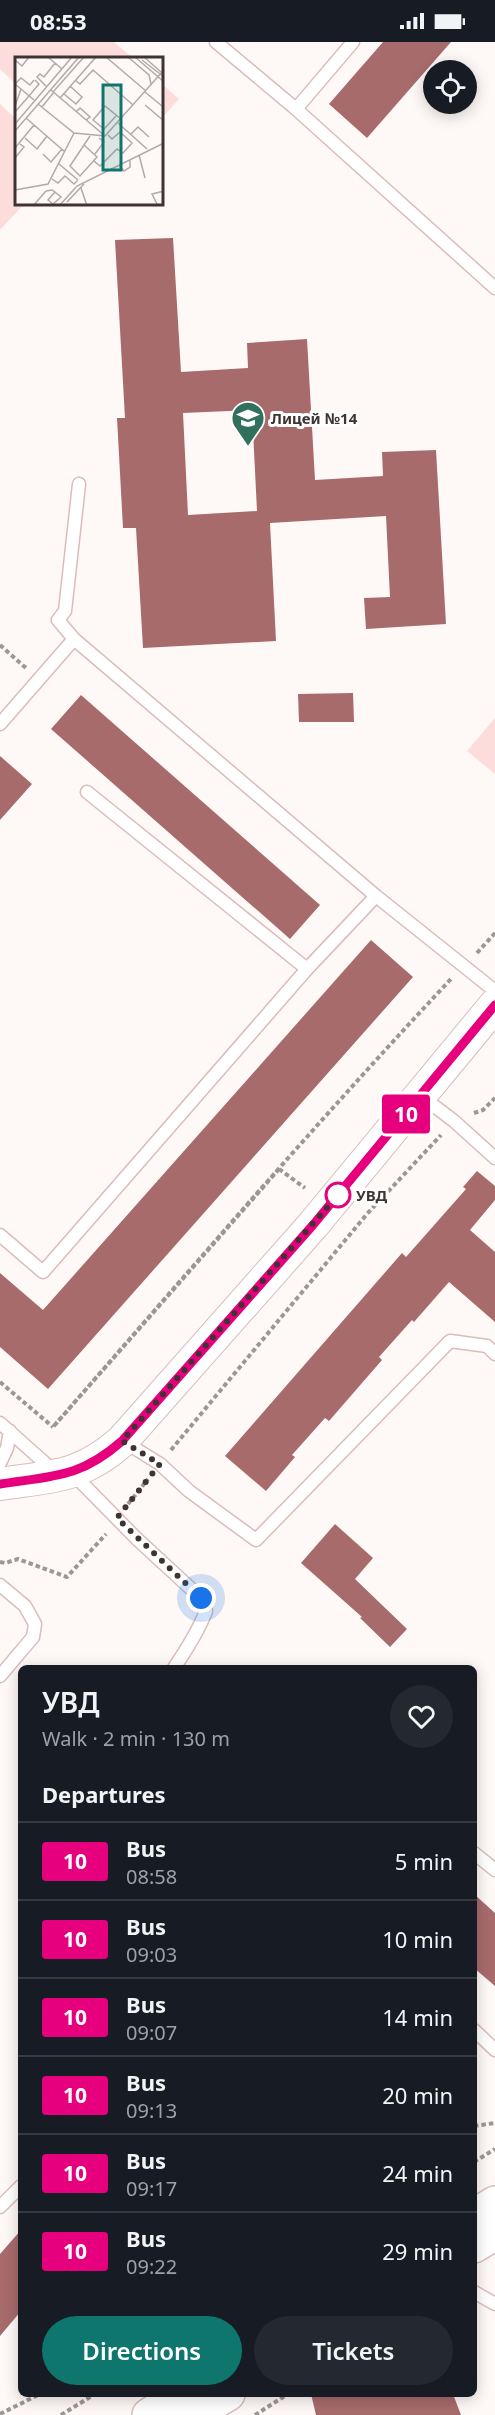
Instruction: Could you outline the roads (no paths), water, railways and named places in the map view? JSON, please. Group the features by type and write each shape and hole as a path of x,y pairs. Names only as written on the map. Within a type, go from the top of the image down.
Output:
{"main road":[{"path":"477,2214 495,2203"},
{"path":"477,2244 495,2233"},
{"path":"149,2415 178,2397"},
{"path":"193,2415 227,2399"}],"street":[{"path":"0,1484 66,1474 105,1456 122,1441 313,1225 495,1005"}],"lane":[{"path":"216,42 296,109 495,288"},
{"path":"296,109 353,42"},
{"path":"79,484 64,611 58,620 74,639 376,896 495,991"},
{"path":"0,724 74,639"},
{"path":"87,792 307,969"},
{"path":"0,1235 43,1272 307,969 376,896"},
{"path":"421,1096 454,1121 495,1158"},
{"path":"122,1441 160,1464 189,1491 256,1540 450,1341 487,1346 495,1354"},
{"path":"0,1423 66,1474 117,1518 201,1598 206,1611 194,1640 176,1665"},
{"path":"0,1463 7,1448 10,1431"},
{"path":"0,1585 25,1606 35,1624 33,1637 0,1676"},
{"path":"477,1855 495,1870"},
{"path":"477,2033 495,2050"},
{"path":"0,2207 18,2189"},
{"path":"477,2294 495,2304"}],"place":[{"name":"Лицей №14","path":"248,447"},
{"name":"УВД","path":"338,1195"}]}
